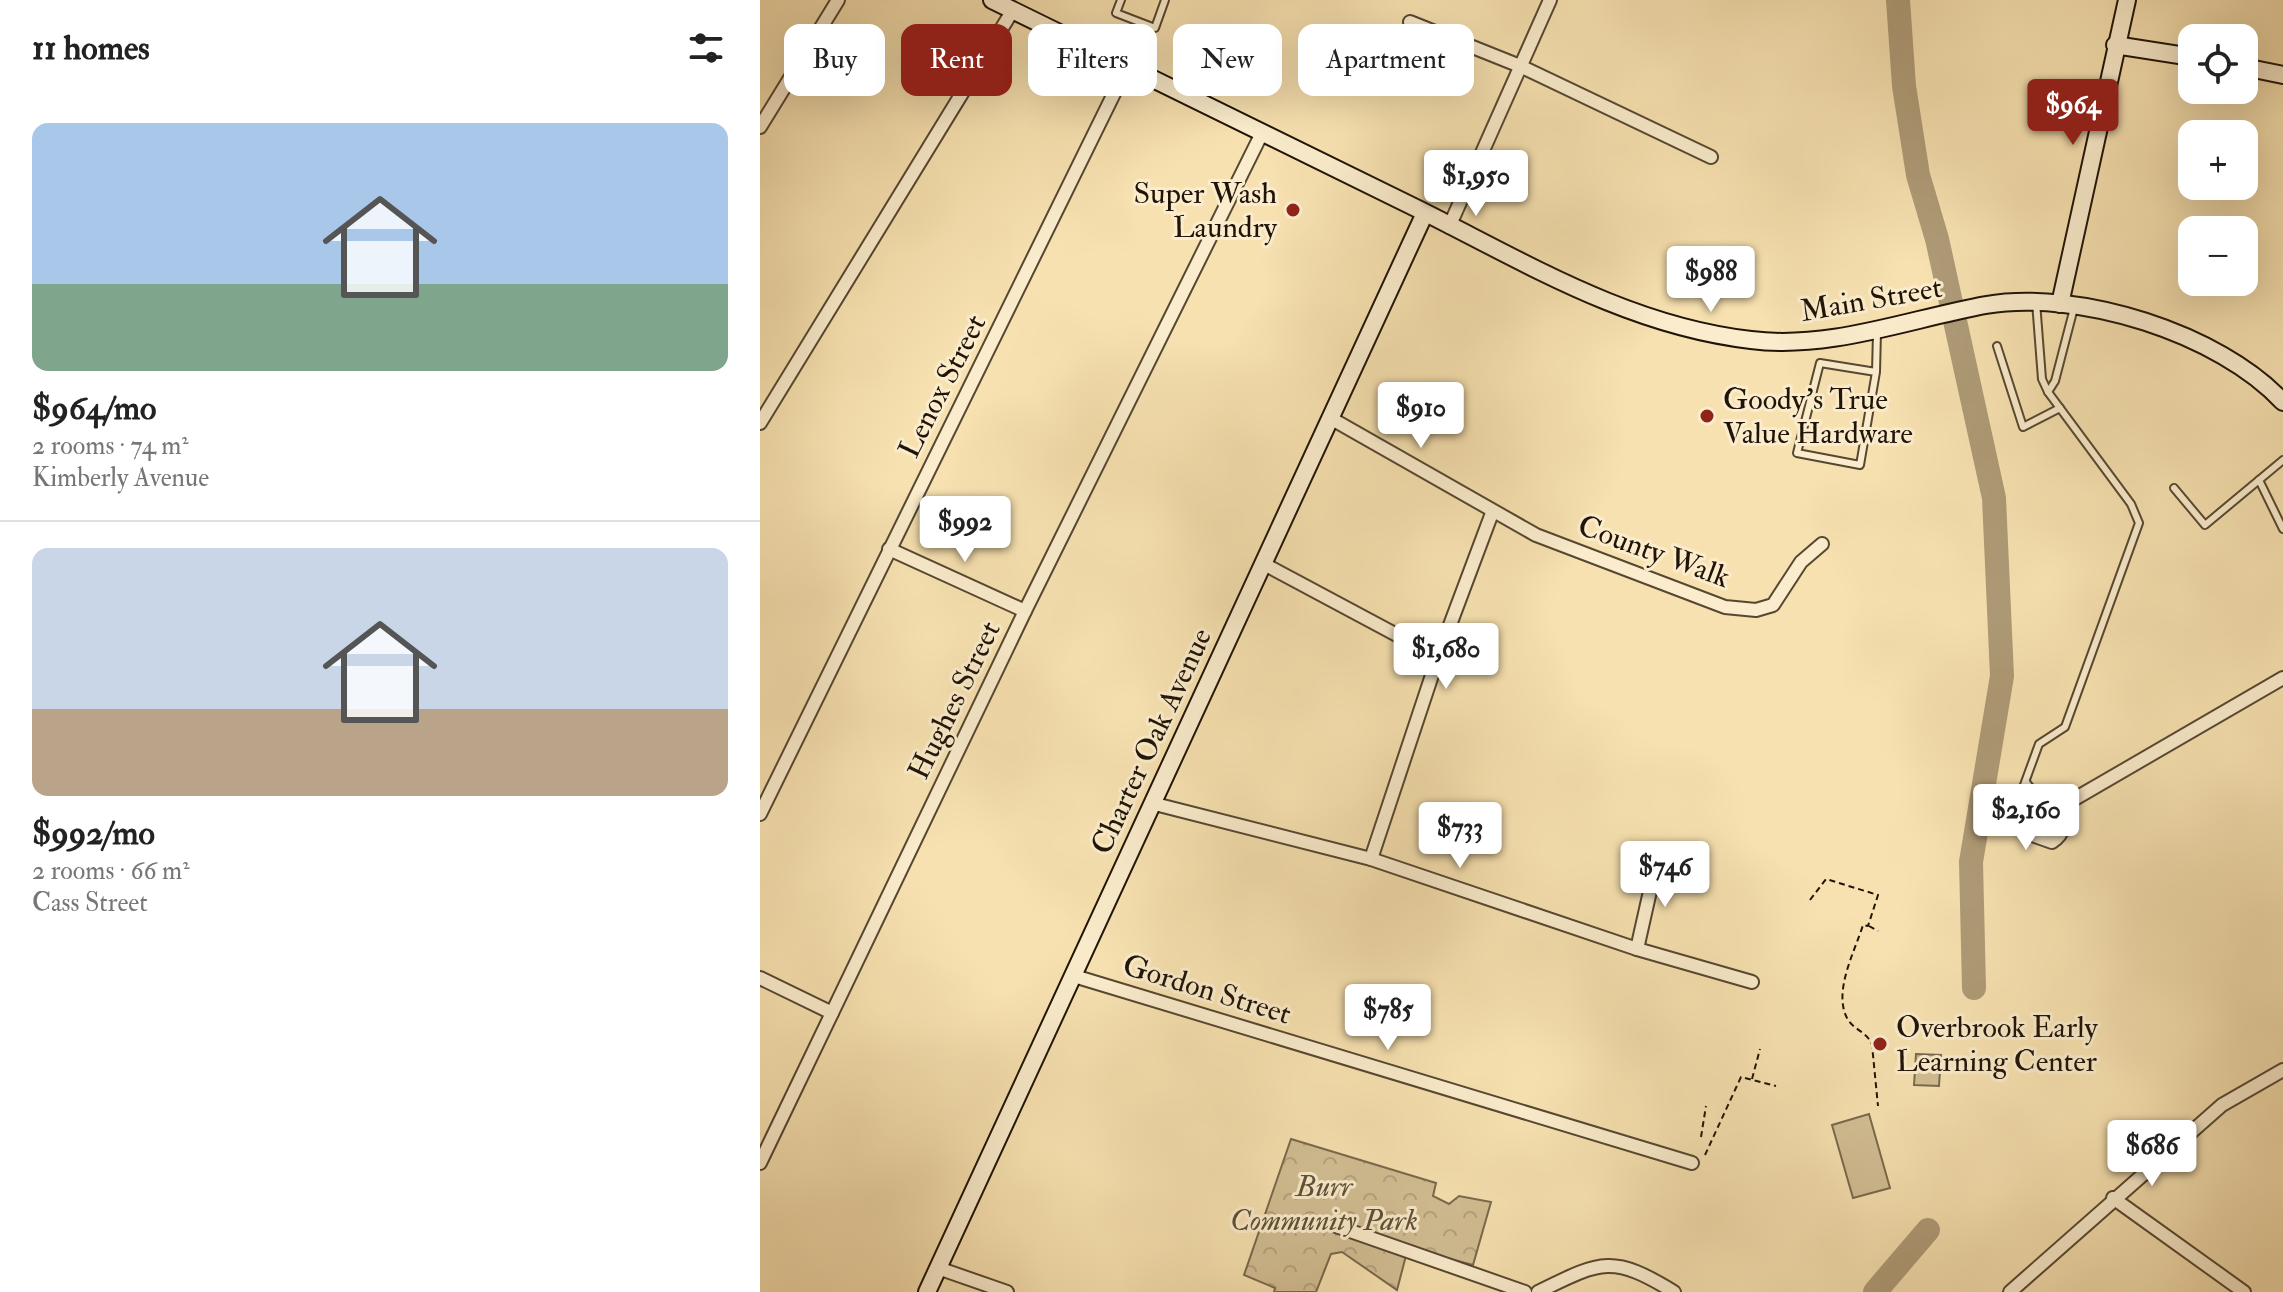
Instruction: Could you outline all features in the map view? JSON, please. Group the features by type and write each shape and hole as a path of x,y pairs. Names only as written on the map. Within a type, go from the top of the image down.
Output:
{"street":[{"path":"760,127 838,0"},
{"name":"Main Street","path":"992,0 1041,24"},
{"path":"1449,227 1550,0"},
{"path":"2068,305 2115,45 2127,0"},
{"path":"760,423 1013,10"},
{"path":"1410,22 1520,66 1711,157"},
{"path":"2115,45 2178,55"},
{"path":"2258,70 2283,75"},
{"name":"Main Street","path":"1157,82 1592,297 1703,333 1788,342 1877,329 1989,304 2036,302 2068,305 2187,337 2223,354 2283,402"},
{"name":"Lenox Street","path":"760,814 1113,96"},
{"name":"Hughes Street","path":"760,1163 1025,611 1262,133"},
{"name":"Charter Oak Avenue","path":"927,1292 1155,804 1425,213"},
{"name":"County Walk","path":"1332,419 1492,513 1536,535 1739,610 1773,605 1780,599 1801,562 1822,544"},
{"path":"1371,859 1438,657 1492,513"},
{"path":"889,549 1025,611"},
{"path":"1264,564 1438,657"},
{"path":"2064,805 2064,829 2052,842 2035,836 2031,829 2037,811 2064,805 2283,678"},
{"path":"1155,804 1371,859 1637,949 1752,982"},
{"path":"1637,949 1657,860"},
{"name":"Gordon Street","path":"1074,976 1692,1163"},
{"path":"760,978 832,1013"},
{"path":"2010,1292 2222,1105 2283,1070"},
{"path":"2113,1198 2244,1292"},
{"path":"1336,1226 1525,1292"},
{"path":"1538,1292 1574,1274 1618,1264 1640,1271 1674,1292"},
{"path":"938,1268 1007,1292"}],"lane":[{"path":"1121,0 1116,13 1136,24"},
{"path":"1156,24 1165,0"},
{"path":"2010,823 2039,744 2065,727 2091,648 2139,523 2131,504 2048,392 2042,379 2036,302"},
{"path":"2048,392 2055,381 2068,305"},
{"path":"1876,372 1820,363 1797,453 1860,465 1876,372 1877,329"},
{"path":"1997,346 2023,427 2060,408"},
{"path":"2174,488 2205,525 2283,460"},
{"path":"2259,480 2283,529"},
{"path":"2026,782 2046,808"}],"path":[{"path":"1810,900 1826,879 1878,895 1868,926"},
{"path":"1878,931 1863,925 1842,1003 1851,1024 1870,1038 1878,1106"},
{"path":"1752,1080 1760,1049"},
{"path":"1692,1163 1708,1151 1741,1077 1776,1086"},
{"path":"1701,1137 1706,1106"}],"green space":[{"path":"1916,1054 1941,1055 1939,1086 1914,1085"},
{"path":"1869,1114 1890,1188 1853,1198 1832,1125"},
{"name":"Burr Community Park","path":"1291,1139 1436,1183 1433,1196 1449,1204 1459,1196 1491,1202 1473,1265 1408,1248 1397,1290 1342,1252 1331,1254 1316,1292 1274,1292 1275,1288 1244,1275"}],"waterway":[{"path":"1898,0 1904,86 1918,175 1937,239 1994,498 2002,676 1971,862 1974,988"},
{"path":"1875,1292 1928,1230"}],"place":[{"name":"Super Wash Laundry","path":"1293,210"},
{"name":"Goody's True Value Hardware","path":"1707,416"},
{"name":"Overbrook Early Learning Center","path":"1880,1044"}]}
